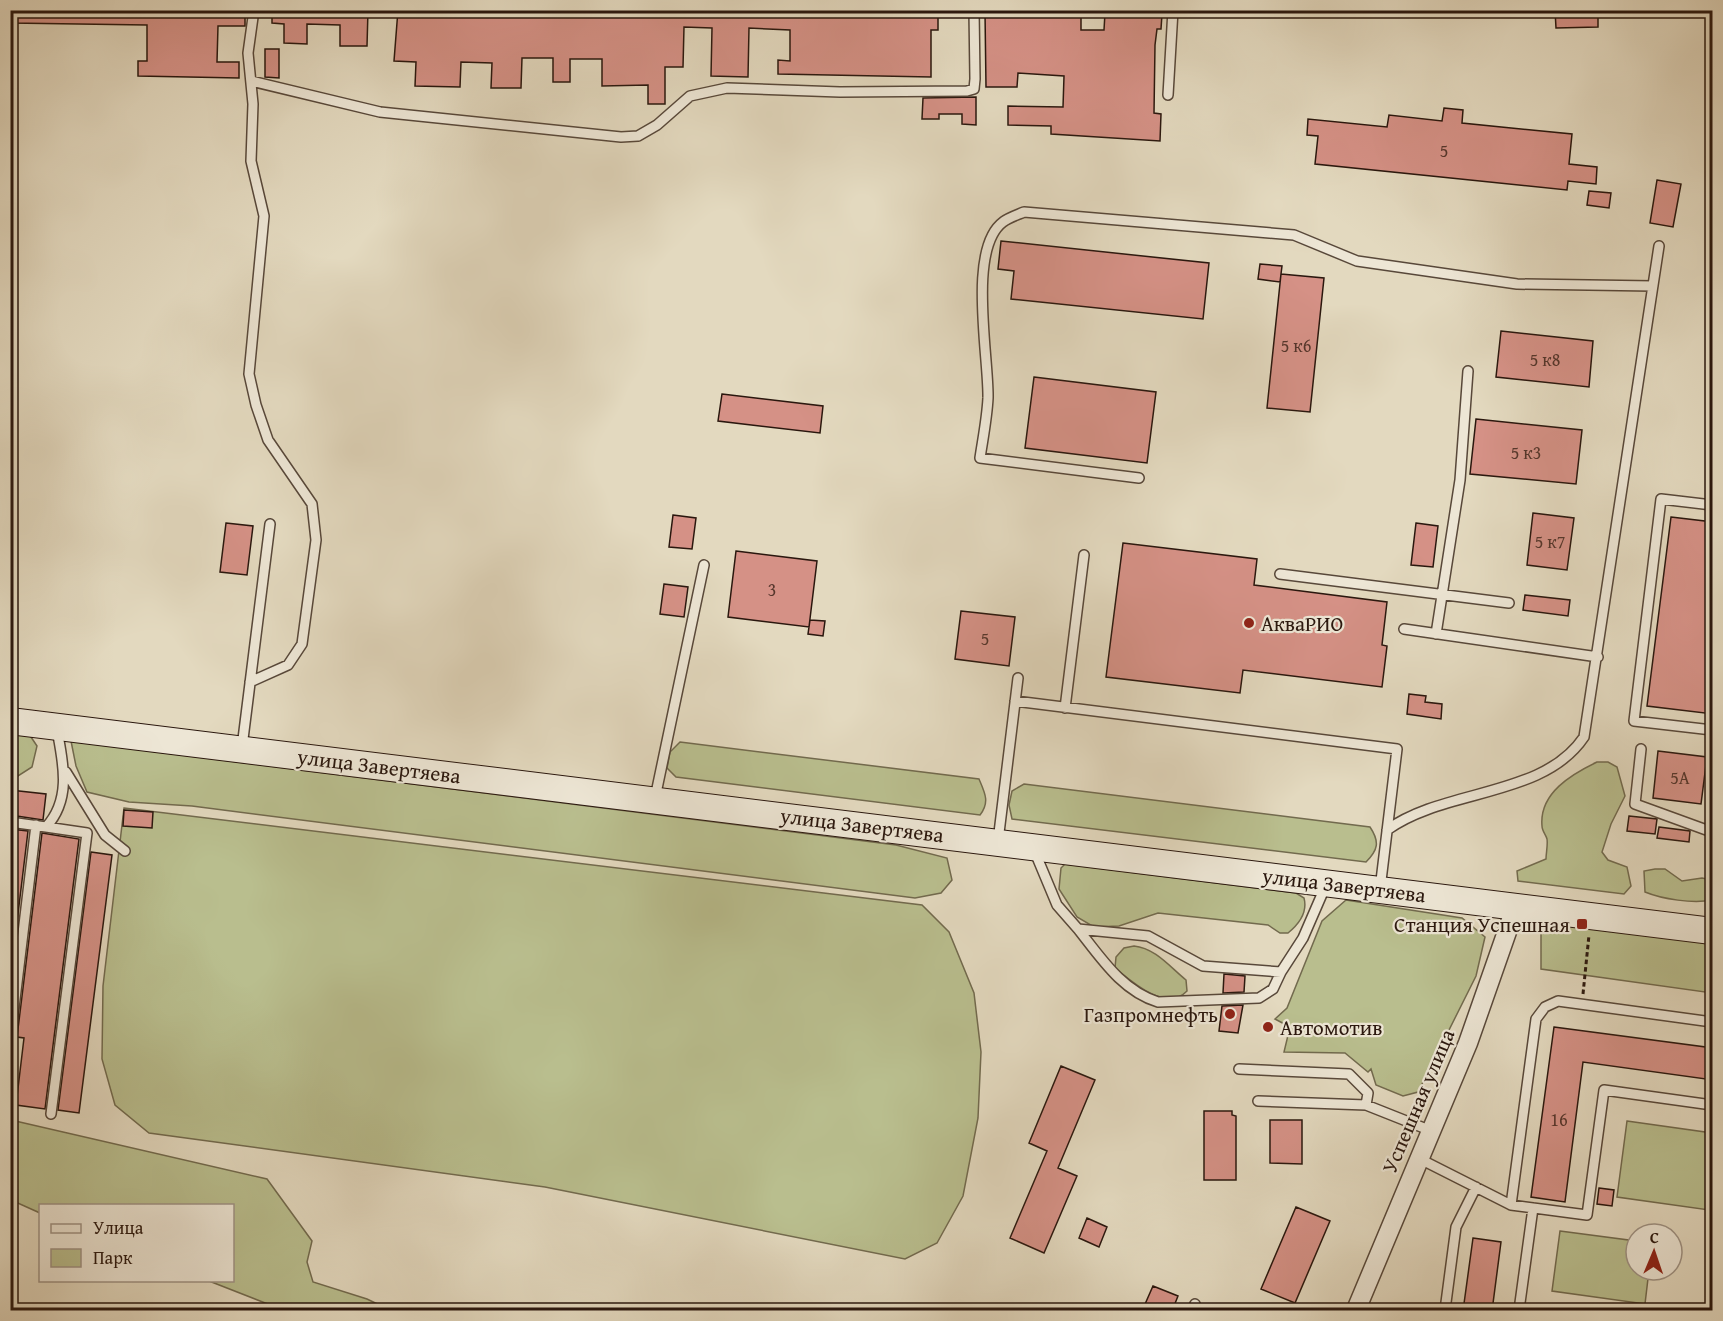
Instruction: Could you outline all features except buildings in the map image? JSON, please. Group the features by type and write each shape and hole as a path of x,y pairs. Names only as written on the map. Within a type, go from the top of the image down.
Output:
{"main road":[{"name":"улица Завертяева","path":"10,721 1032,845 1713,931"}],"street":[{"name":"Успешная улица","path":"1356,1311 1468,1042 1516,906"}],"lane":[{"path":"250,682 288,665 302,644 316,540 312,504 268,440 255,405 249,374 264,216 251,161 251,81 248,53 254,10"},
{"path":"251,81 380,112 526,129 638,136 657,125 690,96 706,90 727,88 840,92 967,92 974,89 975,79 974,10"},
{"path":"1168,95 1173,10"},
{"path":"1139,478 980,458 988,399 982,314 984,261 991,238 1002,222 1024,212 1294,235 1357,261 1517,284 1653,286"},
{"path":"1387,830 1407,816 1443,802 1514,783 1560,763 1576,750 1584,737 1659,246"},
{"path":"1436,634 1460,480 1468,370"},
{"path":"1713,505 1661,499 1634,721 1713,730"},
{"path":"242,750 270,524"},
{"path":"1065,708 1084,555"},
{"path":"654,800 704,565"},
{"path":"1280,574 1509,603"},
{"path":"1404,629 1598,657"},
{"path":"998,841 1018,678"},
{"path":"1015,701 1397,749 1380,889"},
{"path":"41,826 52,820 64,789 65,771 56,727"},
{"path":"1641,749 1635,804 1713,832"},
{"path":"65,771 105,835 125,851"},
{"path":"10,822 87,833 51,1114"},
{"path":"10,1041 41,826"},
{"path":"1032,845 1057,905 1112,973 1143,998 1158,1002 1259,998 1273,988 1303,938 1327,883"},
{"path":"1078,929 1148,936 1203,966 1281,972"},
{"path":"1511,1205 1536,1019 1545,1007 1558,1002 1713,1022"},
{"path":"1239,1069 1349,1074 1368,1093 1366,1105"},
{"path":"1418,1158 1511,1205 1587,1215 1604,1090 1713,1105"},
{"path":"1258,1101 1366,1105 1429,1131"},
{"path":"1445,1311 1456,1227 1476,1187"},
{"path":"1519,1311 1533,1208"}],"path":[{"path":"1582,1005 1590,930"}],"green space":[{"path":"11,729 27,731 37,746 32,767 18,776 11,775"},
{"path":"71,741 896,845 947,858 952,880 941,893 915,898 192,806 129,802 87,792 76,766"},
{"path":"680,742 979,779 986,802 980,815 676,777 667,768 670,752"},
{"path":"1597,762 1608,762 1617,767 1625,796 1611,824 1602,852 1608,860 1627,867 1631,886 1624,894 1518,881 1517,871 1546,859 1547,841 1542,828 1542,814 1551,794 1577,772"},
{"path":"1024,784 1370,827 1376,846 1366,862 1012,819 1009,805 1012,791"},
{"path":"124,808 922,905 949,932 974,993 981,1052 978,1118 963,1196 937,1243 905,1259 545,1187 149,1133 115,1105 102,1059 103,986"},
{"path":"1065,864 1296,893 1304,898 1305,909 1299,922 1288,933 1280,933 1268,925 1158,913 1119,926 1094,927 1077,917 1059,889 1061,868"},
{"path":"1665,869 1682,881 1702,878 1712,880 1712,900 1678,900 1645,892 1644,871"},
{"path":"1346,900 1462,918 1485,937 1476,976 1418,1092 1403,1096 1376,1085 1371,1069 1368,1072 1345,1053 1284,1052 1290,1027 1275,1019 1287,1008 1322,921"},
{"path":"1541,921 1712,940 1712,993 1541,969"},
{"path":"1134,946 1149,950 1168,964 1186,980 1187,991 1179,997 1169,999 1159,997 1139,987 1115,968 1116,957 1124,948"},
{"path":"11,1120 267,1179 312,1241 307,1262 313,1282 367,1299 390,1310 283,1310 212,1282 234,1282 234,1204 39,1204 39,1213 11,1200"},
{"path":"1627,1121 1712,1133 1712,1185 1709,1210 1617,1197"},
{"path":"1560,1231 1624,1239 1624,1282 1648,1282 1645,1304 1552,1291"}],"place":[{"name":"АкваРИО","path":"1249,623"},
{"name":"Станция Успешная","path":"1582,924"},
{"name":"Газпромнефть","path":"1230,1014"},
{"name":"Автомотив","path":"1268,1027"}]}
